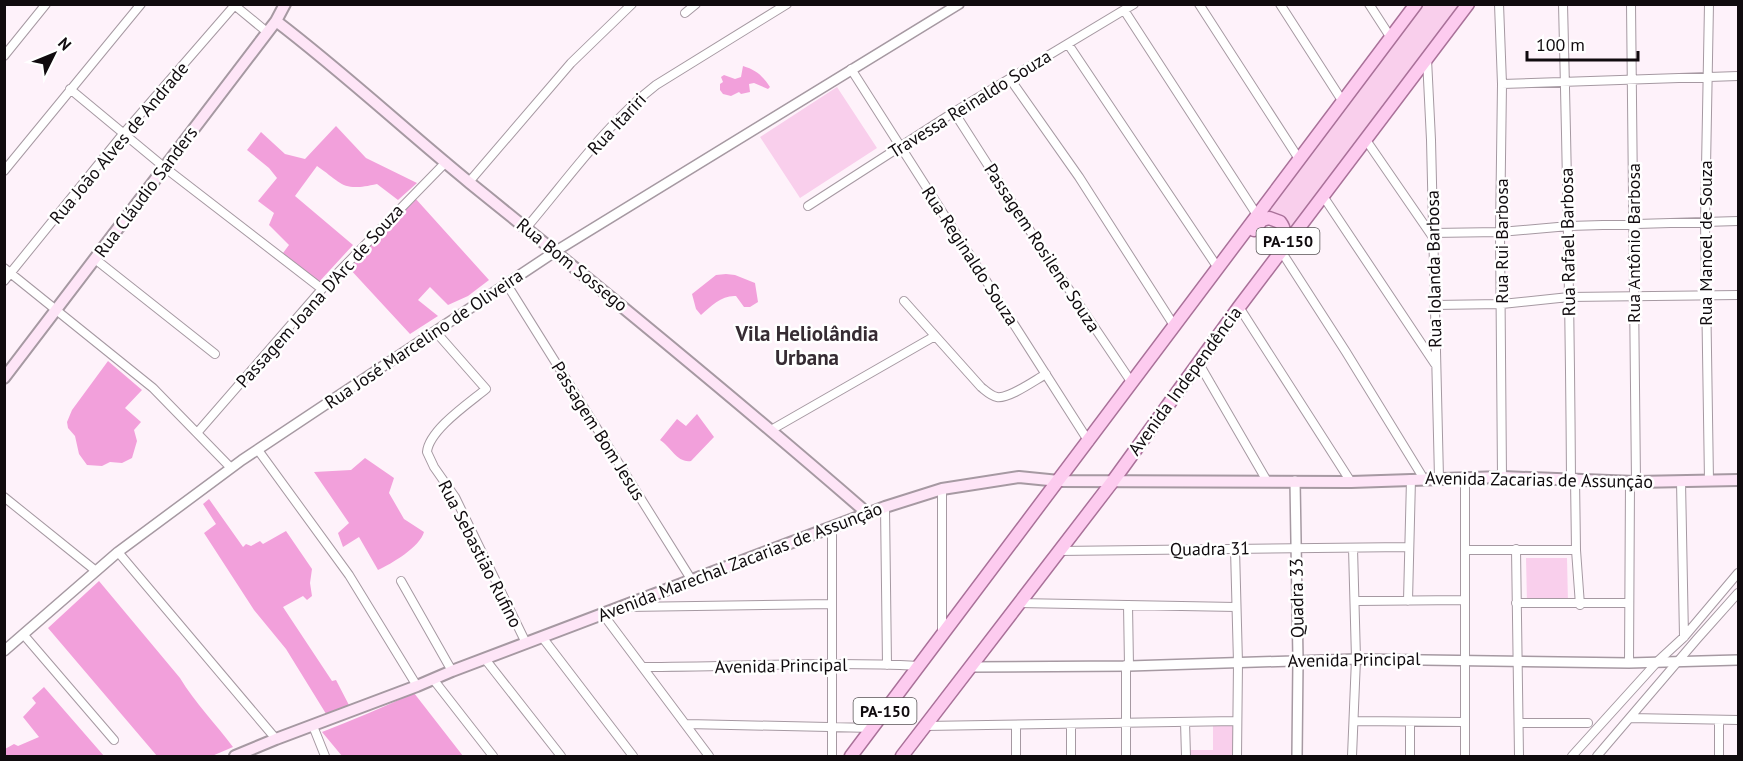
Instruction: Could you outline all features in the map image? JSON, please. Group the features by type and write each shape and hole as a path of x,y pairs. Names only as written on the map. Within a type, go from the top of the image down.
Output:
{"main road":[{"name":"Rua Cláudio Sanders","path":"4,378 276,21 285,4"},
{"name":"PA-150","path":"851,756 1416,4"},
{"name":"Avenida Independência","path":"902,756 1113,481 1198,362 1468,4"},
{"name":"Rua Bom Sossego","path":"276,21 469,182 556,251 867,513"},
{"path":"1188,308 1204,296 1262,220 1275,219 1283,226 1283,237 1233,306 1225,326"},
{"name":"Avenida Marechal Zacarias de Assunção","path":"235,756 691,579 867,513 942,489 1019,477 1059,481 1267,481"},
{"name":"Avenida Zacarias de Assunção","path":"1267,481 1351,482 1502,477 1633,482 1738,480"}],"street":[{"path":"4,56 46,4"},
{"path":"4,171 141,4"},
{"path":"469,182 571,63 632,4"},
{"path":"685,13 696,4"},
{"name":"Rua Itariri","path":"527,227 609,130 642,96 776,7 787,4"},
{"name":"Rua José Marcelino de Oliveira","path":"4,651 118,552 231,468 556,251 851,69 943,9 959,4"},
{"name":"Travessa Reinaldo Souza","path":"808,206 954,112 1134,4"},
{"path":"1199,4 1299,159"},
{"path":"1280,4 1343,102"},
{"path":"1369,4 1391,38"},
{"name":"Rua Rui Barbosa","path":"1499,4 1502,84 1500,232 1502,477"},
{"name":"Rua Rafael Barbosa","path":"1563,4 1573,479 1580,604"},
{"name":"Rua Antônio Barbosa","path":"1629,663 1628,603 1633,482 1634,296 1631,4"},
{"name":"Rua Manoel de Souza","path":"1709,4 1705,222 1709,481"},
{"path":"234,5 267,32"},
{"name":"Rua João Alves de Andrade","path":"4,281 8,271 234,5"},
{"path":"1124,10 1257,215"},
{"path":"1068,44 1218,268"},
{"name":"Rua Iolanda Barbosa","path":"1427,59 1439,478"},
{"name":"Rua Reginaldo Souza","path":"851,69 1089,442"},
{"path":"1502,84 1738,76"},
{"path":"1010,79 1079,177 1175,327"},
{"path":"70,89 164,167 322,289"},
{"name":"Passagem Rosilene Souza","path":"954,112 1041,248 1132,383"},
{"path":"1366,140 1432,236 1569,226 1738,221"},
{"name":"Passagem Joana D'Arc de Souza","path":"197,433 322,289 446,162"},
{"path":"1323,196 1436,366"},
{"path":"1281,251 1424,479"},
{"path":"95,259 215,354"},
{"path":"8,271 153,388 231,468"},
{"name":"Passagem Bom Jesus","path":"506,283 691,579"},
{"path":"1434,305 1502,304 1569,297 1738,295"},
{"path":"904,301 981,387 995,397 1007,396 1046,374"},
{"path":"1239,307 1351,482"},
{"name":"Rua Sebastião Rufino","path":"435,331 486,389 450,419 431,439 427,452 434,467 455,497 526,643"},
{"path":"771,430 935,336"},
{"path":"1198,362 1267,481"},
{"path":"258,450 349,575 417,686"},
{"path":"1465,478 1465,756"},
{"path":"1408,601 1411,479"},
{"path":"1295,481 1295,547"},
{"path":"1681,481 1684,637"},
{"path":"942,489 942,637"},
{"path":"4,496 96,571"},
{"path":"885,507 887,665"},
{"path":"832,526 832,756"},
{"name":"Quadra 33","path":"1295,547 1298,660 1297,756"},
{"name":"Quadra 31","path":"1058,551 1408,547"},
{"path":"1352,756 1356,659 1353,548"},
{"path":"1235,549 1238,663 1237,756"},
{"path":"1466,549 1576,550"},
{"path":"1516,549 1519,756"},
{"path":"118,552 276,739"},
{"path":"1572,756 1658,661 1684,637 1738,573"},
{"path":"401,581 452,671"},
{"path":"1597,756 1735,601 1738,593"},
{"path":"1356,601 1464,600"},
{"path":"1018,603 1236,607"},
{"path":"1516,603 1628,603"},
{"path":"618,607 832,604"},
{"path":"1126,756 1128,605"},
{"path":"602,613 710,756"},
{"path":"23,634 114,740"},
{"path":"542,638 633,756"},
{"path":"485,659 561,756"},
{"name":"Avenida Principal","path":"970,667 1356,659 1629,663 1738,660"},
{"name":"Avenida Principal","path":"643,667 832,664 919,666"},
{"path":"433,680 493,756"},
{"path":"1630,718 1738,720"},
{"path":"1719,720 1719,756"},
{"path":"925,726 1238,721"},
{"path":"1355,721 1464,722"},
{"path":"1185,722 1186,756"},
{"path":"1410,723 1410,756"},
{"path":"1519,723 1588,723"},
{"path":"687,724 873,728"},
{"path":"1071,724 1071,756"},
{"path":"1016,725 1016,756"},
{"path":"313,726 325,756"}],"shaded area":[{"path":"1420,5 1460,5 1290,230 1278,216 1265,211"},
{"path":"743,66 752,69 770,87 768,89 754,83 749,84 750,92 741,94 739,92 731,96 723,94 720,90 720,84 723,82 721,77 724,75 735,79 741,77"},
{"path":"837,87 877,148 800,198 760,137"},
{"path":"336,126 366,158 417,183 398,200 377,184 357,187 344,185 317,166 295,196 353,245 319,282 283,253 289,245 269,225 274,213 258,201 277,178 269,168 247,150 261,132 285,154 305,159"},
{"path":"415,198 489,280 468,296 448,305 430,287 418,300 438,316 410,334 349,268"},
{"path":"726,274 755,283 758,302 750,307 744,307 736,296 726,297 701,315 696,309 692,294 716,275"},
{"path":"108,361 142,390 125,408 141,422 134,430 137,441 132,458 122,463 110,462 102,466 87,465 79,454 75,436 68,428 67,422 72,410"},
{"path":"697,414 714,437 691,461 682,460 660,440 677,419 686,426"},
{"path":"365,458 394,478 389,493 404,519 424,532 411,549 378,570 359,537 343,547 338,533 349,523 314,472 351,470"},
{"path":"209,499 243,547 246,544 251,546 260,541 263,544 286,531 312,569 310,583 312,596 307,600 303,596 283,607 332,681 336,680 351,709 328,717 286,649 254,610 204,533 216,524 203,504"},
{"path":"1526,558 1567,558 1568,603 1527,603"},
{"path":"99,581 180,678 233,747 212,756 157,756 48,628"},
{"path":"44,687 104,756 5,756 5,749 39,737 23,717 36,703 32,698"},
{"path":"414,693 463,756 342,756 322,732 368,713"},
{"path":"1234,722 1235,756 1190,756 1189,750 1213,750 1213,723"}],"district":[{"name":"Vila Heliolândia Urbana","path":"807,346"}]}
